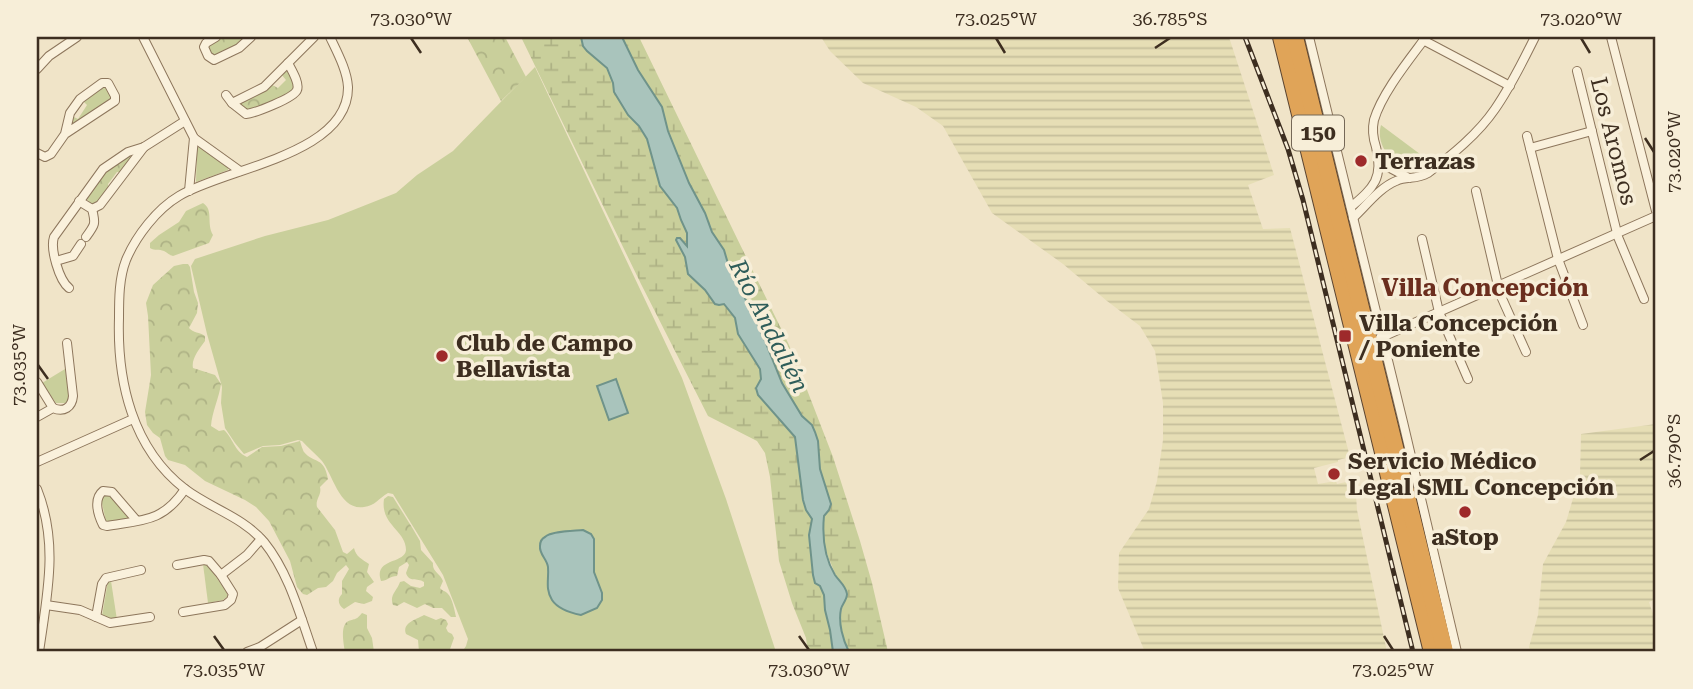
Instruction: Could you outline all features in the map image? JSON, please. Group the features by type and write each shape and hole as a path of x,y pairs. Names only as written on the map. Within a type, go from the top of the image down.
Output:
{"highway":[{"name":"150","path":"1281,37 1370,342 1445,652"},
{"name":"150","path":"1294,37 1348,218 1432,652"},
{"path":"1400,465 1405,474 1418,484"},
{"path":"1431,593 1437,563"}],"street":[{"path":"37,69 77,37"},
{"path":"143,37 194,138 240,171"},
{"path":"216,37 204,47 214,60 239,48 251,37"},
{"path":"232,103 264,87 314,37"},
{"path":"313,652 283,573 261,539 239,520 186,489 161,466 144,442 133,419 124,384 119,341 119,303 123,271 131,251 152,221 170,202 189,191 302,146 326,131 338,118 346,100 347,81 330,37"},
{"path":"1309,37 1348,218"},
{"path":"1348,218 1386,187 1399,180 1423,176 1459,148 1490,116 1510,86 1535,37"},
{"path":"1457,652 1418,484 1370,342 1656,214 1652,175 1611,37"},
{"path":"1348,218 1376,182 1379,169 1373,130 1375,118 1398,74 1424,38 1510,86"},
{"path":"226,95 242,113 248,114 267,108 297,90 288,63"},
{"name":"Los Aromos","path":"1577,72 1620,242 1644,299"},
{"path":"37,153 49,156 65,134 114,102 115,96 108,83 102,83 80,99 70,113 65,134"},
{"path":"69,288 63,281 52,246 53,239 79,201 103,169 185,121"},
{"path":"1530,148 1592,131"},
{"path":"1527,136 1558,259 1583,325"},
{"path":"189,191 194,138"},
{"path":"92,209 100,205 144,147"},
{"path":"1378,156 1396,172 1409,178"},
{"path":"1476,191 1498,286 1526,352"},
{"path":"56,261 73,256 95,223 92,209 79,201"},
{"path":"1422,239 1439,312 1468,379"},
{"path":"37,382 53,408 65,409 71,405 73,399 67,342"},
{"path":"37,417 53,408"},
{"path":"37,462 133,419"},
{"path":"37,489 50,544 50,573 39,652"},
{"path":"136,521 112,492 103,491 97,496 103,525 107,526 136,521 155,517 165,513 186,489"},
{"path":"221,575 247,555 261,539"},
{"path":"177,565 207,560 221,575 233,597 225,605 183,612"},
{"path":"96,617 102,584 106,578 141,570"},
{"path":"46,605 72,608 116,624 149,618"},
{"path":"247,652 260,647 302,620"}],"shaded area":[{"path":"821,37 1229,37 1274,175 1248,185 1263,229 1290,228 1350,457 1314,468 1318,484 1355,480 1357,510 1387,652 1145,652 1118,588 1119,553 1149,509 1157,481 1163,440 1163,403 1155,351 1140,326 1063,264 992,213 943,126 916,107 863,83 830,51"},
{"path":"1656,424 1656,599 1649,602 1656,623 1656,651 1531,652 1529,647 1538,615 1543,564 1566,522 1580,475 1581,434"}],"green space":[{"path":"221,37 244,38 237,47 213,58 208,45"},
{"path":"467,37 505,37 526,77 501,101"},
{"path":"521,37 581,37 587,51 607,68 614,92 647,139 660,186 677,208 687,233 687,247 680,238 676,240 685,257 688,274 709,295 724,304 735,318 738,334 760,369 761,379 756,388 758,395 795,437 803,500 812,519 809,535 812,562 824,595 833,652 808,652 806,638 779,561 765,453 757,441 708,416"},
{"path":"622,37 639,37 789,345 833,457 872,583 888,652 849,652 846,647 841,621 844,603 824,543 823,524 831,504 820,469 818,441 812,425 802,416 782,383 763,336 729,267 724,250 712,232 689,183 668,131 662,107 638,70"},
{"name":"Club de Campo Bellavista","path":"535,67 682,378 726,499 776,652 462,652 468,639 443,575 393,494 388,493 368,506 356,507 343,498 322,461 302,441 263,446 244,454 225,428 221,403 222,387 191,266 195,259 265,236 328,220 396,193 453,151"},
{"path":"286,69 295,86 293,92 249,112 240,105 272,85 278,88 286,80 281,74"},
{"path":"104,84 113,99 71,126 72,116 78,119 87,105 83,101"},
{"path":"1381,125 1432,163 1416,172 1408,171 1397,163 1388,155 1382,144"},
{"path":"198,146 228,167 228,170 196,182"},
{"path":"135,153 122,172 117,172 108,184 109,190 97,205 93,206 86,198 107,168"},
{"path":"203,203 208,209 213,235 209,243 173,256 150,248 150,243 179,222 186,211"},
{"path":"183,264 190,267 198,303 197,313 189,328 205,336 193,368 215,375 221,384 211,426 219,431 224,430 239,451 247,457 262,447 300,441 304,452 324,467 328,479 320,487 317,507 335,530 343,552 347,554 354,548 358,556 369,564 367,572 374,582 366,591 373,597 372,601 364,604 355,602 344,609 340,606 342,581 349,569 346,565 326,587 318,588 307,595 303,594 297,587 290,561 269,521 245,500 205,481 185,465 168,460 160,438 147,425 145,412 151,375 146,303 153,285 174,266"},
{"path":"65,369 70,401 56,403 42,383"},
{"path":"109,494 129,516 127,519 106,522 101,498"},
{"path":"393,497 420,541 421,550 442,578 440,588 449,596 456,617 451,617 442,608 425,604 417,608 404,602 393,605 393,596 400,582 404,581 420,588 424,586 424,582 407,576 407,562 399,567 397,576 381,581 381,568 401,558 406,550 402,537 386,515 384,499"},
{"path":"203,564 207,564 226,591 228,596 223,600 208,603"},
{"path":"108,581 111,581 117,620 102,616"},
{"path":"362,613 367,615 367,628 374,652 345,652 345,624"},
{"path":"424,615 436,620 446,620 446,628 454,638 449,652 419,652 418,640 406,634 408,624"}],"water":[{"path":"581,37 622,37 638,70 662,107 668,131 689,183 712,232 724,250 729,267 763,336 782,383 802,416 812,425 818,441 820,469 831,504 824,516 825,547 831,568 847,594 840,620 849,652 833,652 824,595 820,586 815,583 809,535 812,519 803,500 795,437 758,395 756,388 761,379 760,369 738,334 735,318 724,304 715,304 688,274 685,257 676,240 680,238 687,246 687,233 677,208 660,186 647,139 614,92 607,68 587,51"},
{"path":"616,379 628,413 609,420 597,386"},
{"path":"583,530 594,539 594,572 602,600 597,608 581,615 561,608 552,600 548,588 548,567 540,546 548,535"}],"railway":[{"path":"1245,37 1288,149 1303,200 1413,652"}],"place":[{"name":"Terrazas","path":"1361,161"},
{"name":"Villa Concepción / Poniente","path":"1345,336"},
{"name":"Club de Campo Bellavista","path":"442,356"},
{"name":"Servicio Médico Legal SML Concepción","path":"1334,474"},
{"name":"aStop","path":"1465,512"}],"district":[{"name":"Villa Concepción","path":"1485,288"}],"water label":[{"name":"Río Andalién","path":"769,326"}]}
